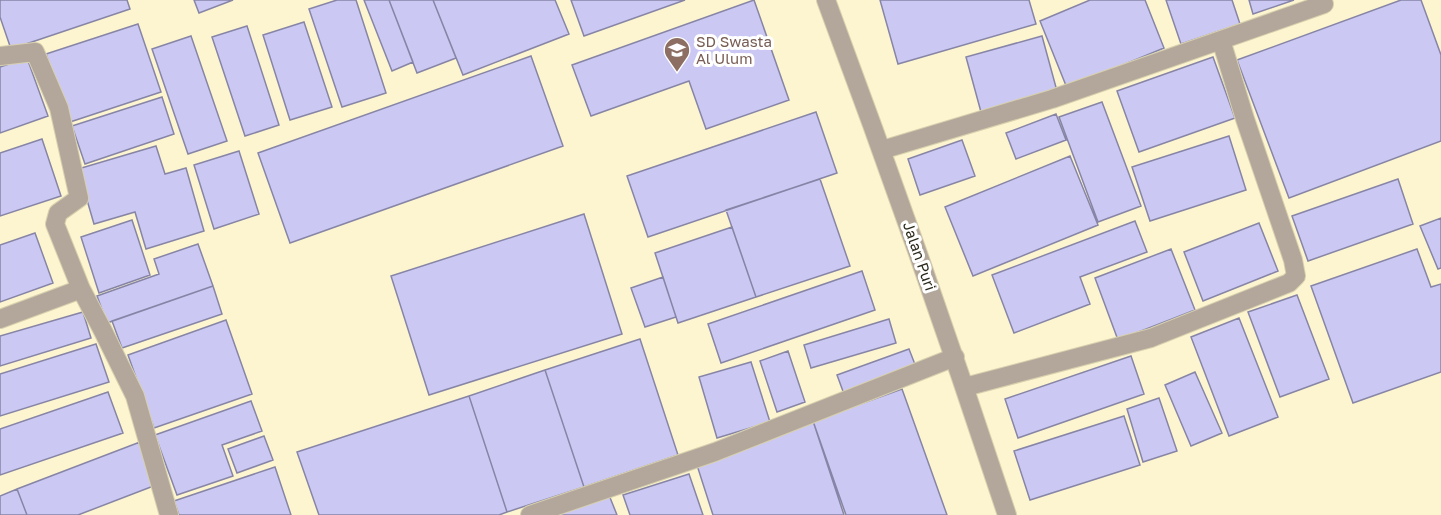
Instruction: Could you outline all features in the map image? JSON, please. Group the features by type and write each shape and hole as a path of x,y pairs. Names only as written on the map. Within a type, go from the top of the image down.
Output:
{"street":[{"name":"Jalan Puri","path":"826,0 955,357 1007,515"},
{"path":"882,150 1052,99 1329,1"},
{"path":"965,387 1151,338 1289,283 1296,276 1293,260 1221,40"},
{"path":"0,56 35,52 59,108 79,198 58,213 55,224 81,289 135,396 169,515"},
{"path":"0,319 81,289"},
{"path":"530,515 715,452 955,357"}],"building":[{"path":"0,0 127,0 130,9 11,49 0,17"},
{"path":"194,0 233,0 199,13"},
{"path":"337,0 356,0 386,93 342,107 309,9"},
{"path":"364,0 389,0 413,62 392,71"},
{"path":"389,0 433,0 456,58 417,73"},
{"path":"433,0 555,0 569,34 463,75"},
{"path":"571,0 685,0 584,36"},
{"name":"SD Swasta Al Ulum","path":"754,0 789,100 706,129 689,81 591,116 572,65"},
{"path":"880,0 1029,0 1036,24 898,64"},
{"path":"1090,0 1145,0 1164,48 1067,88 1040,21"},
{"path":"1166,0 1232,0 1240,24 1181,44"},
{"path":"1249,0 1294,0 1253,14"},
{"path":"1401,0 1421,0 1441,55 1441,141 1289,198 1237,60"},
{"path":"304,22 332,107 290,120 263,35"},
{"path":"138,24 161,92 70,122 46,54"},
{"path":"247,26 279,125 245,136 212,37"},
{"path":"191,36 227,141 188,154 152,49"},
{"path":"1042,36 1057,91 981,112 966,57"},
{"path":"531,56 563,146 290,243 258,153"},
{"path":"1213,57 1235,118 1139,152 1117,91"},
{"path":"27,58 48,116 0,133 0,67"},
{"path":"162,97 174,134 85,164 72,126"},
{"path":"1102,102 1141,206 1098,222 1059,117"},
{"path":"816,112 837,173 648,237 627,176"},
{"path":"1056,114 1066,140 1016,159 1006,133"},
{"path":"1229,136 1246,190 1150,221 1132,167"},
{"path":"42,139 61,196 0,216 0,153"},
{"path":"962,140 975,176 920,195 908,159"},
{"path":"156,146 165,174 186,168 204,231 146,249 135,212 94,224 78,169"},
{"path":"239,151 259,214 214,229 194,165"},
{"path":"1070,156 1098,225 973,276 945,207"},
{"path":"820,179 850,266 756,297 726,210"},
{"path":"1398,179 1413,224 1308,261 1292,216"},
{"path":"584,214 622,334 429,395 391,276"},
{"path":"1441,218 1441,268 1438,269 1420,226"},
{"path":"132,220 150,275 99,293 81,237"},
{"path":"1135,221 1147,252 1080,277 1090,304 1014,333 992,275"},
{"path":"1259,223 1278,271 1203,301 1184,252"},
{"path":"732,227 756,297 678,323 655,253"},
{"path":"35,233 53,283 0,302 0,245"},
{"path":"198,244 213,286 107,323 97,296 159,274 154,259"},
{"path":"1171,249 1195,310 1118,340 1095,278"},
{"path":"1417,249 1431,287 1441,284 1441,372 1353,403 1311,286"},
{"path":"862,271 875,310 721,363 708,324"},
{"path":"663,277 676,317 645,327 631,288"},
{"path":"213,286 222,314 122,348 112,321"},
{"path":"1297,295 1329,379 1280,397 1248,312"},
{"path":"83,312 91,338 0,366 0,336"},
{"path":"1239,318 1278,417 1229,436 1191,337"},
{"path":"889,319 896,343 811,368 804,345"},
{"path":"226,320 252,394 154,428 128,355"},
{"path":"640,339 678,455 584,487 545,370"},
{"path":"96,344 109,382 0,416 0,374"},
{"path":"909,349 916,367 844,394 837,375"},
{"path":"788,351 805,402 777,412 760,361"},
{"path":"1131,356 1144,394 1018,438 1005,399"},
{"path":"751,362 770,422 717,438 699,377"},
{"path":"545,370 584,487 507,512 469,396"},
{"path":"1195,372 1222,433 1191,446 1165,385"},
{"path":"902,389 947,515 846,515 813,421"},
{"path":"108,392 123,433 0,475 0,429"},
{"path":"469,396 507,512 499,515 319,515 297,452"},
{"path":"1159,398 1177,451 1143,462 1127,409"},
{"path":"251,401 262,431 222,445 233,476 177,495 155,435"},
{"path":"1124,416 1140,465 1030,500 1014,451"},
{"path":"813,421 844,515 713,515 695,459"},
{"path":"264,436 273,460 237,473 228,449"},
{"path":"140,442 156,485 78,515 27,515 17,489"},
{"path":"275,467 291,515 179,515 174,501"},
{"path":"689,474 703,515 630,515 623,495"},
{"path":"17,489 27,515 0,515 0,496"},
{"path":"609,495 617,515 554,515"}],"place":[{"name":"SD Swasta Al Ulum","path":"677,73"}]}
